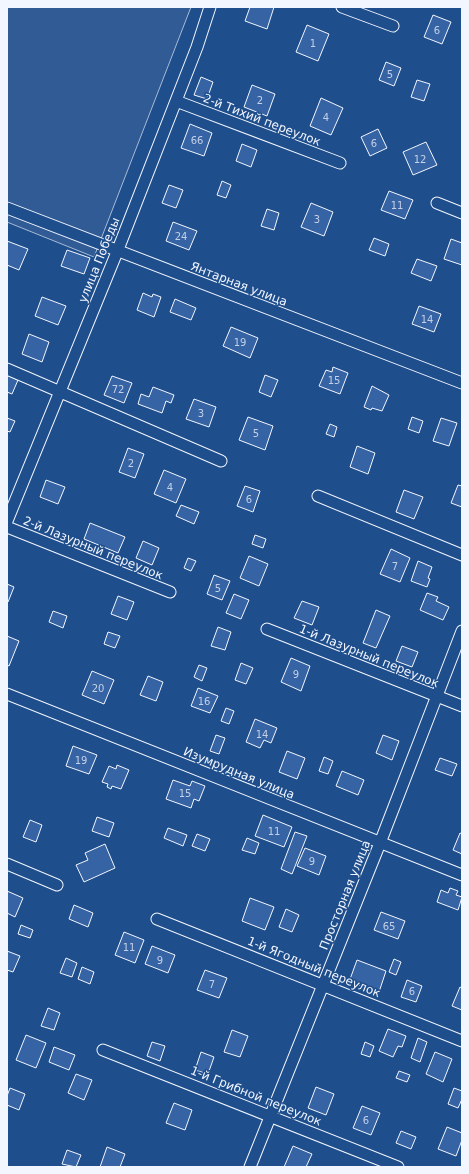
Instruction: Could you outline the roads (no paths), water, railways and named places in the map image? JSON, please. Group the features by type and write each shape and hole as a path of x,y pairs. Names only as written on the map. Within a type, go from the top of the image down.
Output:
{"street":[{"name":"улица Победы","path":"7,521 59,390 117,252 197,47 210,7"},
{"path":"342,7 393,26"},
{"name":"2-й Тихий переулок","path":"176,101 340,163"},
{"path":"437,203 462,213"},
{"name":"Янтарная улица","path":"7,208 117,252 462,383"},
{"path":"7,369 59,390 221,461"},
{"path":"318,496 462,555"},
{"name":"2-й Лазурный переулок","path":"7,527 170,592"},
{"name":"1-й Лазурный переулок","path":"267,629 462,706"},
{"name":"Просторная улица","path":"250,1167 380,843 462,632"},
{"name":"Изумрудная улица","path":"7,694 462,875"},
{"path":"7,864 57,885"},
{"name":"1-й Ягодный переулок","path":"157,918 462,1040"},
{"name":"1-й Грибной переулок","path":"103,1050 398,1167"}]}
